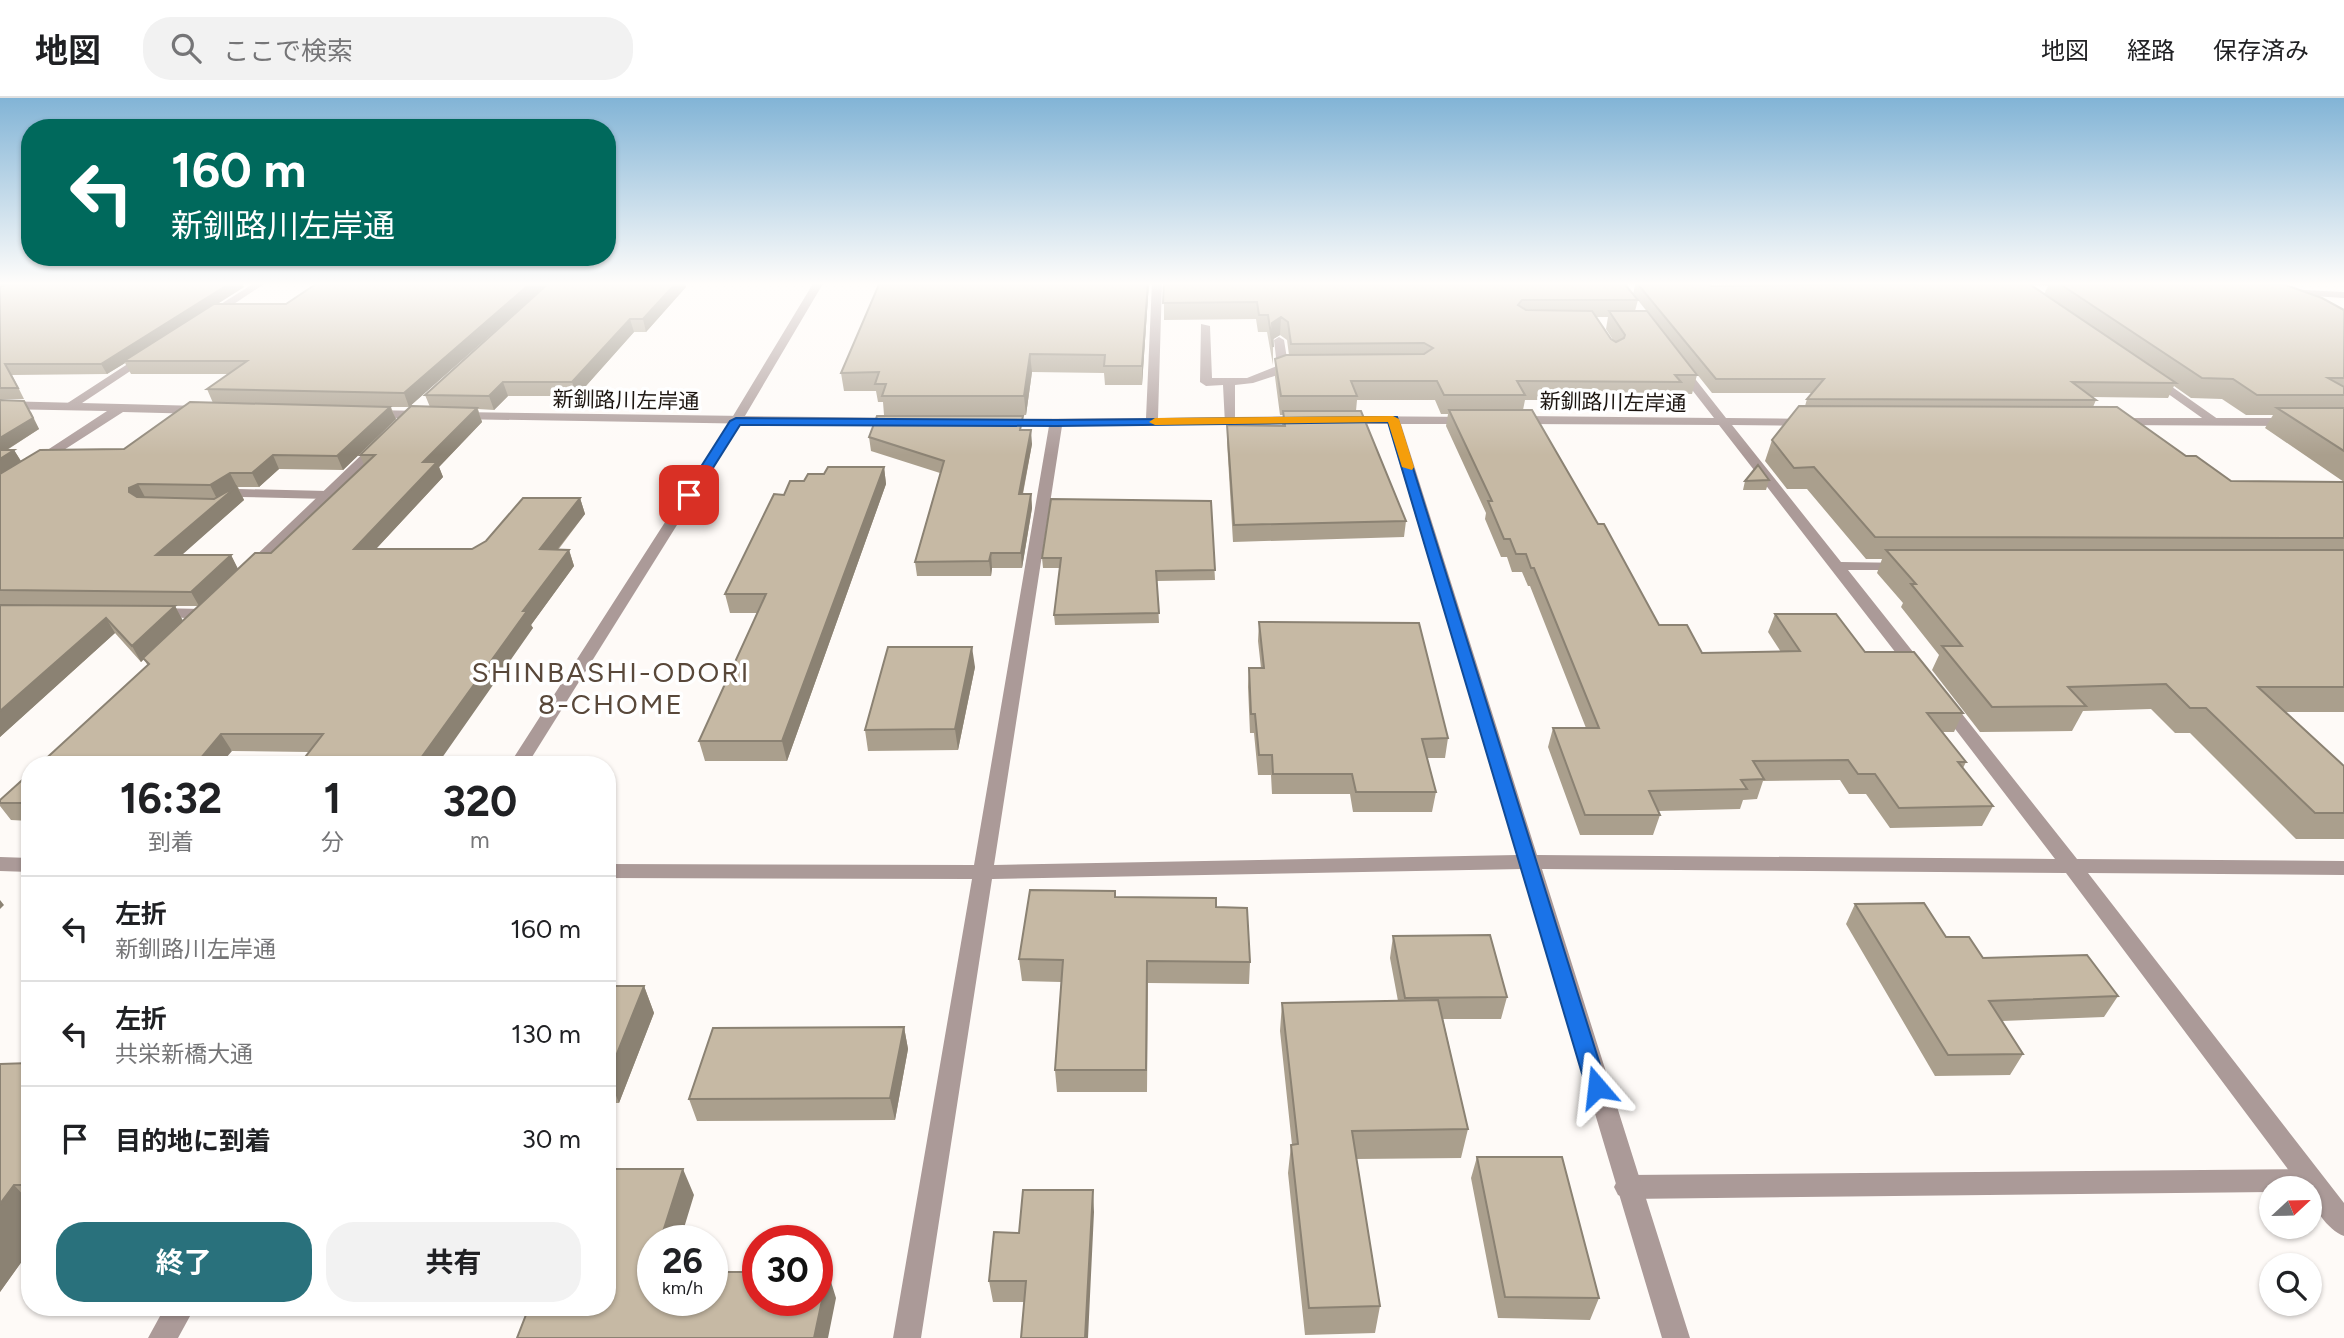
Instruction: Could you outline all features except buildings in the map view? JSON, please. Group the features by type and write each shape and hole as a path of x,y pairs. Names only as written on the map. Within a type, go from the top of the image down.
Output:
{"street":[{"path":"524,756 784,340"},
{"path":"1152,422 1155,340"},
{"path":"1205,340 1206,382 1249,381 1283,368 1311,368"},
{"path":"1279,340 1283,368"},
{"path":"69,406 160,348"},
{"path":"1672,356 2073,868 2307,1176"},
{"path":"2148,375 2216,422"},
{"path":"1229,382 1229,421"},
{"path":"242,577 431,397"},
{"path":"0,405 217,410"},
{"path":"0,487 120,408"},
{"name":"新釧路川左岸通","path":"356,414 919,422"},
{"path":"1393,419 1627,1187 1676,1338"},
{"path":"987,423 1476,420"},
{"name":"新釧路川左岸通","path":"1504,420 1819,422"},
{"path":"2107,422 2306,422"},
{"path":"908,1338 1056,423"},
{"path":"208,506 221,506 238,493 328,495"},
{"path":"1836,566 1919,566"},
{"path":"135,613 208,609 183,633"},
{"path":"616,871 982,872 1528,862 2344,868"},
{"path":"0,864 21,865"},
{"path":"1627,1187 2259,1181"},
{"path":"2322,1196 2344,1224"},
{"path":"162,1338 175,1316"}],"slow traffic":[{"path":"1155,422 1393,419 1408,467"}],"district":[{"name":"SHINBASHI-ODORI 8-CHOME","path":"611,688"}],"route":[{"path":"689,495 736,421 1056,423 1393,419 1597,1087"}]}
